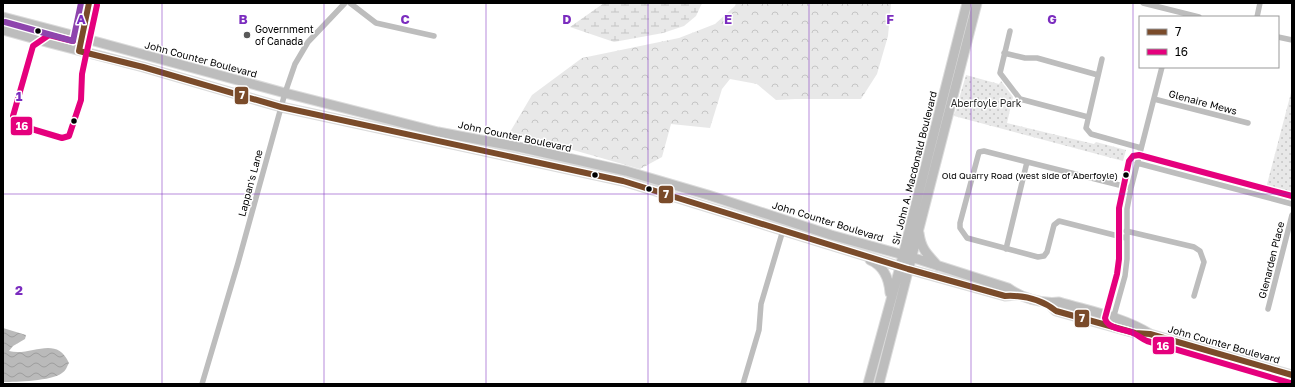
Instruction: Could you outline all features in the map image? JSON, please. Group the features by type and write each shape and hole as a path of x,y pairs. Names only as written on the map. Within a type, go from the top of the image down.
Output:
{"main road":[{"name":"Sir John A. Macdonald Boulevard","path":"879,384 904,268 967,3"},
{"name":"Sir John A. Macdonald Boulevard","path":"907,256 919,230 977,3"},
{"name":"John Counter Boulevard","path":"3,17 285,93 438,132 519,147 626,171 1008,288 1017,295"},
{"name":"John Counter Boulevard","path":"3,30 143,67 281,107 623,181 904,268 1005,296 1017,295 1048,303 1059,302 1112,322 1138,326 1150,334 1292,375"},
{"path":"919,230 921,244 924,251 938,267"},
{"path":"847,250 875,262 885,273 889,283 890,298"},
{"name":"Sir John A. Macdonald Boulevard","path":"868,384 890,298 904,268"}],"street":[{"path":"79,51 89,3"},
{"name":"Lappan's Lane","path":"202,384 238,263 285,93 296,64 308,42 345,3"},
{"path":"350,3 376,23 434,36"},
{"path":"1143,3 1175,14 1191,16"},
{"path":"1257,16 1260,3"},
{"path":"1010,31 1000,73 1020,100 1088,117"},
{"path":"1279,37 1292,40"},
{"path":"1004,53 1025,58 1037,58 1098,75"},
{"path":"1102,59 1086,128 1091,134 1141,148"},
{"path":"1112,322 1125,276 1127,259 1127,210 1131,188 1162,68"},
{"name":"Glenaire Mews","path":"1154,99 1248,123"},
{"path":"1126,238 1059,221 1054,225 1047,252 1044,256 1038,257 967,238 960,228 960,222 979,152 984,150 1131,188"},
{"path":"1006,249 1027,162"},
{"path":"1137,163 1292,204"},
{"name":"Glenarden Place","path":"1268,309 1292,215"},
{"path":"743,384 759,330 761,304 783,230"},
{"path":"1126,231 1194,247 1200,251 1204,262 1194,296"}],"green space":[{"path":"604,3 702,3 696,16 684,26 663,33 614,42 570,27"},
{"path":"736,3 891,3 888,36 877,74 861,99 776,100 757,84 730,79 722,89 710,128 671,124 662,157 640,169 510,132 532,95 582,58 679,38 715,24 735,6"},
{"name":"Aberfoyle Park","path":"966,75 999,84 1001,81 1013,97 1007,123 1094,144 1096,142 1126,150 1123,161 954,116"},
{"path":"1292,89 1292,199 1265,192"}],"water":[{"path":"3,328 26,335 25,339 13,346 9,351 17,352 42,348 57,350 64,354 69,363 65,370 57,376 50,378 3,382"}],"transit line":[{"name":"2","path":"5,22 73,41 81,3"},
{"name":"7","path":"89,3 79,51 143,67 281,107 623,181 908,269 1005,296 1019,296 1032,299 1044,303 1056,311 1135,333 1150,334 1292,375"},
{"name":"16","path":"87,51 97,5"},
{"name":"16","path":"73,41 49,35 33,46 13,116 13,121 15,124 62,138 69,136 81,100 82,74 86,55"},
{"name":"16","path":"1290,383 1147,341 1133,333 1112,327 1106,322 1105,318 1117,274 1119,259 1119,208 1129,161 1133,156 1139,155 1292,196"}],"place":[{"name":"Government of Canada","path":"247,35"},
{"name":"Old Quarry Road (west side of Aberfoyle)","path":"1126,175"}]}
